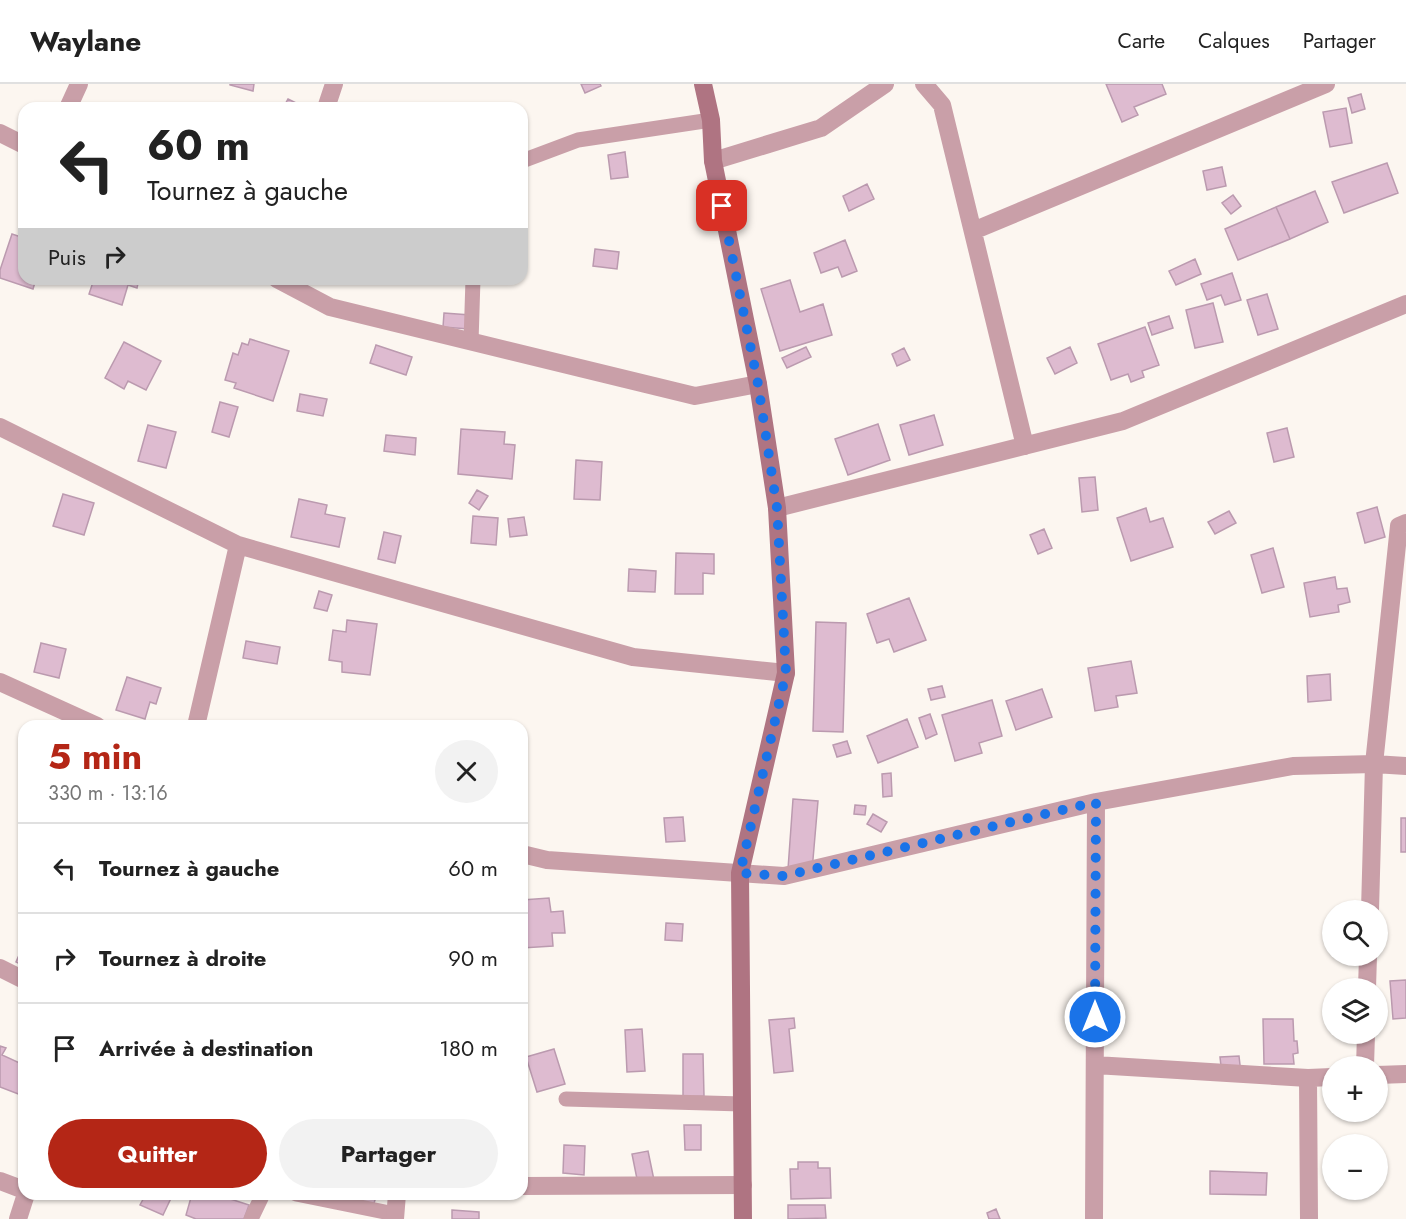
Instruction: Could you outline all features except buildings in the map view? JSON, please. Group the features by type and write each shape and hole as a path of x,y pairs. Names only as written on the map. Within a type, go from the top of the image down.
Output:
{"street":[{"path":"71,102 79,84"},
{"path":"328,102 334,84"},
{"path":"703,84 711,120 713,161 758,384 777,508 786,673 740,873 743,1219"},
{"path":"713,161 821,128 885,84"},
{"path":"924,84 942,105 1025,446"},
{"path":"973,231 1326,84"},
{"path":"0,133 18,142"},
{"path":"288,285 330,307 695,396 758,384"},
{"path":"777,508 1123,421 1406,304"},
{"path":"0,427 238,545 633,657 786,673"},
{"path":"1370,900 1374,764 1399,526 1406,523"},
{"path":"197,720 238,545"},
{"path":"0,682 84,720"},
{"path":"528,855 547,860 784,876 1096,802 1293,766 1374,764 1406,766"},
{"path":"1094,1219 1096,802"},
{"path":"0,968 18,977"},
{"path":"1095,1065 1322,1077"},
{"path":"1388,1075 1406,1074"},
{"path":"1308,1078 1309,1219"},
{"path":"0,1181 18,1188"},
{"path":"528,1186 743,1185"},
{"path":"18,1219 24,1200"},
{"path":"395,1217 396,1200"}],"lane":[{"path":"528,159 578,140 711,120"},
{"path":"471,342 473,285"},
{"path":"566,1099 742,1104"},
{"path":"251,1219 260,1200"},
{"path":"322,1200 395,1217"}],"route":[{"path":"722,206 758,384 777,508 786,673 740,873 784,876 1096,802 1095,1017"}]}
